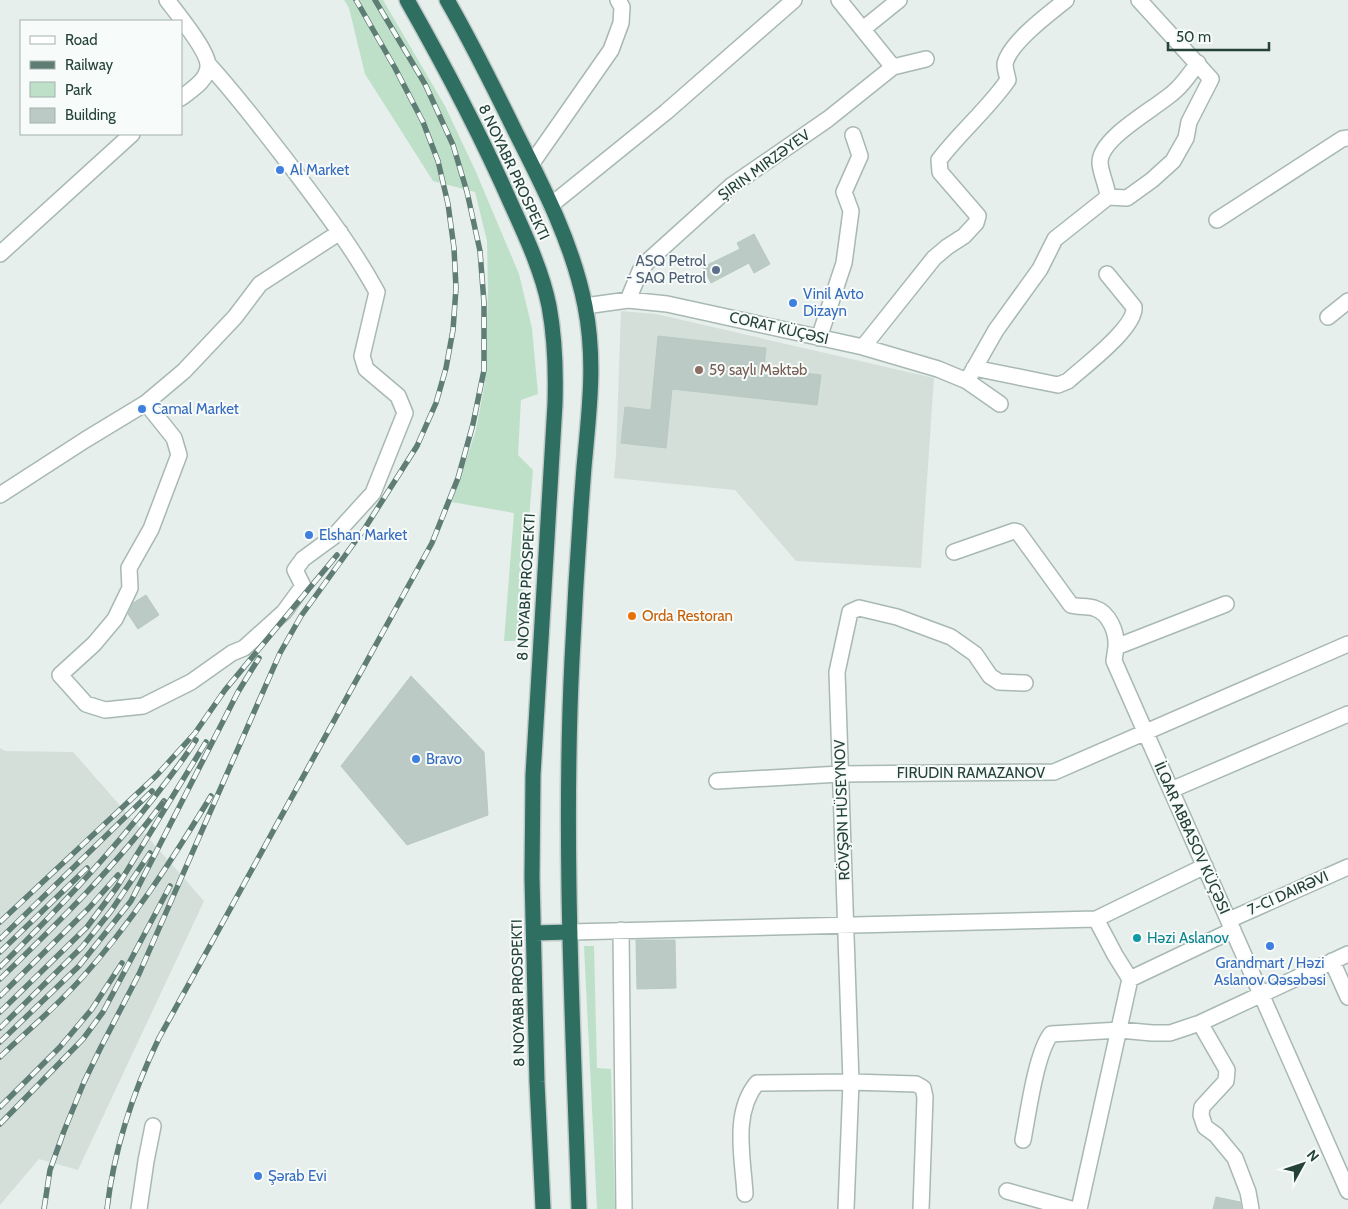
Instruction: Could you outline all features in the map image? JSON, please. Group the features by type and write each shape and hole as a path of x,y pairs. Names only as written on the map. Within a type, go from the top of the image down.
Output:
{"highway":[{"name":"8 NOYABR PROSPEKTI","path":"407,0 443,64 513,207 535,261 548,304 553,334 556,366 533,775 532,877 537,1082 543,1209"},
{"name":"8 NOYABR PROSPEKTI","path":"447,0 468,36 551,205 570,252 586,306 590,336 592,370 572,660 568,778 570,932 579,1209"},
{"path":"534,933 570,932"}],"street":[{"path":"166,0 181,20"},
{"path":"532,163 611,50 621,23 622,7 618,0"},
{"path":"551,205 666,112 794,0"},
{"path":"839,0 893,67"},
{"path":"863,29 899,0"},
{"path":"864,347 934,258 946,247 964,236 976,224 978,216 940,172 939,160 998,94 1008,80 1005,66 1009,54 1030,30 1066,0"},
{"path":"1107,274 1134,307 1134,313 1124,330 1068,381 1058,385 971,374 996,330 1040,270 1055,240 1108,197 1127,198 1152,180 1172,161 1186,138 1189,122 1211,79 1139,0"},
{"path":"146,403 174,438 179,455 151,529 128,568 130,588 115,620 94,644 60,675 86,704 105,710 143,706 191,682 232,653 244,648 284,612 303,586 295,570 303,559 333,537 373,493 405,413 398,396 366,369 362,356 377,292 363,265 237,96 209,65 196,40 182,21"},
{"name":"ŞIRIN MIRZƏYEV","path":"628,300 640,271 649,260 731,186 828,119 893,67 926,59"},
{"path":"1108,197 1108,188 1100,163 1104,150 1123,130 1177,90 1198,63"},
{"path":"182,97 204,78 209,65"},
{"path":"0,254 131,135"},
{"path":"819,338 844,263 851,211 844,192 860,156 853,136"},
{"path":"1217,220 1342,139 1348,138"},
{"path":"0,495 146,403 184,371 235,317 260,284 340,232"},
{"name":"CORAT KÜÇƏSI","path":"586,306 628,300 667,304 864,347 938,369 971,374 1000,404"},
{"path":"1328,317 1348,301"},
{"name":"İLQAR ABBASOV KÜÇƏSI","path":"954,552 1014,531 1018,532 1071,605 1095,608 1104,614 1112,625 1116,639 1114,661 1346,1182"},
{"path":"1116,647 1226,604"},
{"name":"RÖVŞƏN HÜSEYNOV","path":"846,1209 851,1082 837,672 850,612 859,608 897,617 952,637 975,654 990,676 999,682 1026,683"},
{"name":"FIRUDIN RAMAZANOV","path":"717,781 840,774 1054,772 1348,644"},
{"path":"1171,790 1348,714"},
{"path":"570,932 1096,918 1205,866"},
{"name":"7-CI DAIRƏVI","path":"1130,979 1231,925 1348,867"},
{"path":"1078,1209 1130,979 1096,918"},
{"path":"621,930 624,1209"},
{"path":"1023,1140 1038,1068 1046,1040 1051,1034 1120,1030 1170,1033 1200,1022 1348,954"},
{"path":"1332,961 1348,996"},
{"path":"1200,1022 1227,1070 1226,1081 1202,1107 1201,1115 1205,1127 1216,1135 1235,1158 1248,1192 1251,1209"},
{"path":"745,1194 740,1124 749,1092 757,1083 851,1082 916,1084 923,1088 925,1096 921,1209"},
{"path":"139,1209 144,1170 154,1126"},
{"path":"1007,1191 1071,1209"}],"shaded area":[{"path":"621,311 656,314 934,378 921,568 796,561 735,490 614,478"},
{"path":"0,748 5,751 73,752 204,901 78,1170 39,1159 0,1205"}],"green space":[{"path":"344,0 383,0 445,106 476,172 519,274 532,328 538,394 521,400 518,455 533,470 519,641 504,641 514,513 452,502 476,430 485,382 488,291 487,241 475,192 433,181 365,74 349,8"},
{"path":"584,946 594,946 597,1068 611,1069 615,1209 597,1209"}],"building":[{"path":"754,234 770,264 754,273 749,263 711,283 703,267 740,249 737,243"},
{"path":"658,336 766,348 764,368 821,375 817,405 672,389 666,448 621,443 625,407 651,410"},
{"path":"146,595 159,615 138,629 128,614 133,603"},
{"name":"Bravo","path":"411,676 484,752 488,815 407,845 341,766"},
{"path":"636,940 675,940 676,988 637,989"},
{"path":"1216,1197 1240,1202 1241,1209 1213,1209"}],"railway":[{"path":"44,1209 50,1170 84,1082 139,974 280,653 301,616 365,528 417,446 436,403 446,368 453,330 456,288 454,248 448,204 438,161 423,122 356,0"},
{"path":"107,1209 114,1165 126,1121 141,1079 159,1038 432,543 458,478 473,424 484,370 484,303 480,251 467,192 453,145 425,84 375,0"},
{"path":"0,922 157,775 195,733 225,690 337,555"},
{"path":"0,1042 79,966 131,901 238,692 259,658"},
{"path":"0,967 61,905 119,841 182,761 196,740"},
{"path":"0,1012 87,927 117,887 206,742"},
{"path":"0,939 152,791"},
{"path":"0,1057 51,1010 99,959 134,914 166,868 211,796"},
{"path":"0,979 65,915 106,871 164,801"},
{"path":"0,1028 82,947 111,911 150,853"},
{"path":"0,952 87,868"},
{"path":"0,996 89,908 118,875"},
{"path":"0,1124 83,1039 103,1012 170,886"},
{"path":"0,1107 60,1047 92,1009 122,963"}],"place":[{"name":"Al Market","path":"280,170"},
{"name":"ASQ Petrol - SAQ Petrol","path":"716,270"},
{"name":"Vinil Avto Dizayn","path":"793,303"},
{"name":"59 saylı Məktəb","path":"699,370"},
{"name":"Camal Market","path":"142,409"},
{"name":"Elshan Market","path":"309,535"},
{"name":"Orda Restoran","path":"632,616"},
{"name":"Bravo","path":"416,759"},
{"name":"Həzi Aslanov","path":"1137,938"},
{"name":"Grandmart / Həzi Aslanov Qəsəbəsi","path":"1270,946"},
{"name":"Şərab Evi","path":"258,1176"}]}
